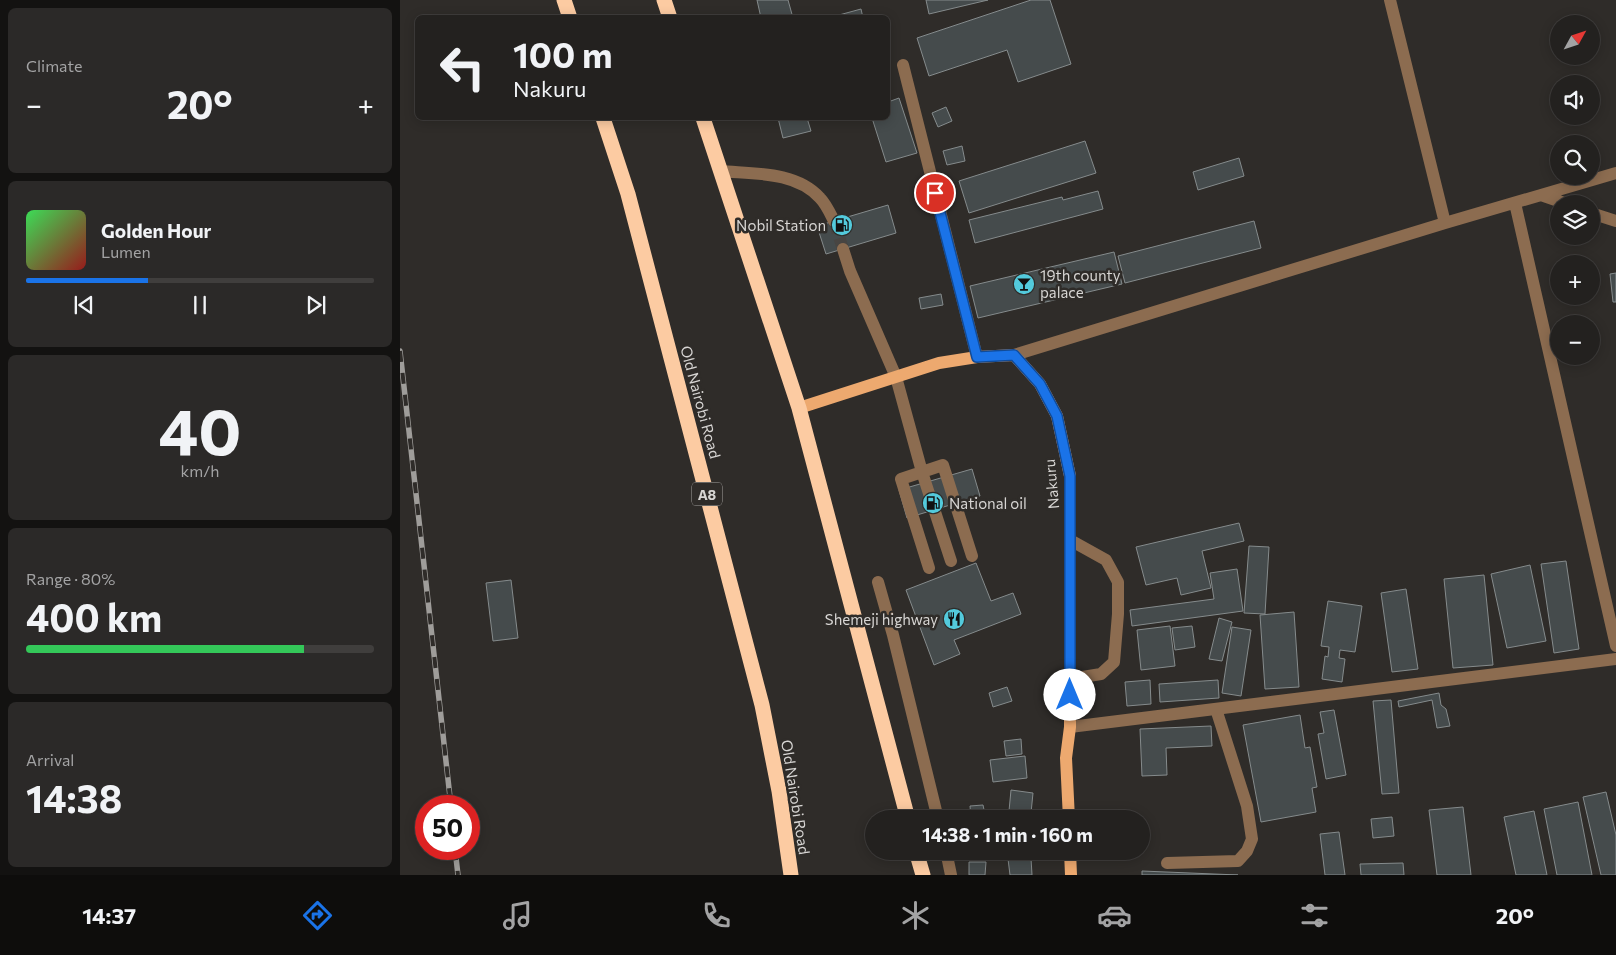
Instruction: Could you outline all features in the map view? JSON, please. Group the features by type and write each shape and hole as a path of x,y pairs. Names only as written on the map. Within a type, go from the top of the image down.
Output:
{"highway":[{"path":"564,0 569,15"},
{"path":"664,0 669,15"},
{"name":"Old Nairobi Road","path":"604,120 628,194 762,706 779,790 791,875"},
{"path":"704,120 799,408 906,810"},
{"path":"919,860 923,875"}],"main road":[{"path":"799,408 939,363 977,357 1014,355"},
{"name":"Nakuru","path":"1014,355 1040,384 1057,416 1070,476 1070,727 1066,758 1069,810"},
{"path":"1070,860 1071,875"}],"street":[{"path":"1390,0 1445,223"},
{"path":"902,65 977,357"},
{"path":"720,171 784,177 804,185 820,198 834,221"},
{"path":"1014,355 1445,223 1616,173"},
{"path":"1541,195 1550,198"},
{"path":"1514,203 1616,646"},
{"path":"1600,216 1616,221"},
{"path":"843,248 850,271 896,377 922,472 951,561"},
{"path":"929,568 901,479 943,466 972,556"},
{"path":"1070,540 1106,560 1118,582 1118,614 1114,662 1101,674 1070,679"},
{"path":"878,582 893,635 936,810"},
{"path":"1070,727 1616,659"},
{"path":"1167,863 1238,861 1247,851 1252,839 1247,806 1216,709"},
{"path":"948,860 951,875"}],"building":[{"path":"757,0 788,0 792,15 760,15"},
{"path":"926,0 988,0 929,14"},
{"path":"1031,0 1050,0 1071,64 1018,82 1007,50 929,76 917,38"},
{"path":"861,9 862,15 839,15"},
{"path":"899,98 917,153 886,162 873,120 890,120 890,101"},
{"path":"946,107 952,121 938,127 932,113"},
{"path":"778,120 808,120 811,131 783,138"},
{"path":"1085,141 1096,173 969,213 959,181"},
{"path":"962,146 965,161 947,165 943,151"},
{"path":"1239,158 1244,176 1198,190 1193,172"},
{"path":"1098,191 1103,209 975,243 969,220 1062,197 1063,200"},
{"path":"888,205 896,233 826,254 817,226"},
{"path":"1254,221 1261,248 1125,283 1118,256"},
{"path":"1114,252 1122,284 978,318 970,286"},
{"path":"1616,273 1616,302 1613,302 1610,274"},
{"path":"941,294 943,305 921,309 919,298"},
{"path":"972,469 980,496 907,518 899,490"},
{"path":"1239,523 1244,541 1202,551 1211,588 1181,595 1177,578 1146,585 1136,547"},
{"path":"1249,546 1269,547 1265,614 1244,613"},
{"path":"1566,561 1579,649 1554,653 1541,564"},
{"path":"976,563 991,601 1013,593 1021,614 954,640 960,654 934,665 906,590"},
{"path":"1530,565 1546,641 1507,648 1491,574"},
{"path":"1237,569 1243,611 1132,626 1130,610 1214,599 1210,573"},
{"path":"1484,575 1493,665 1453,668 1444,579"},
{"path":"511,580 518,638 493,641 486,583"},
{"path":"1406,589 1418,669 1392,672 1381,593"},
{"path":"1328,601 1362,606 1355,652 1340,650 1339,658 1345,659 1342,682 1322,679 1325,656 1328,657 1329,647 1321,646"},
{"path":"1294,612 1299,687 1265,689 1260,615"},
{"path":"1219,618 1232,622 1222,661 1209,659"},
{"path":"1170,626 1175,666 1141,670 1137,630"},
{"path":"1192,626 1195,647 1175,650 1172,628"},
{"path":"1232,627 1251,630 1241,696 1222,693"},
{"path":"1150,680 1151,704 1127,706 1125,682"},
{"path":"1218,680 1219,698 1160,702 1159,684"},
{"path":"1007,687 1012,701 993,707 989,693"},
{"path":"1439,693 1441,705 1446,709 1450,726 1437,728 1432,700 1399,707 1398,701"},
{"path":"1391,700 1399,793 1382,794 1373,701"},
{"path":"1334,710 1346,775 1326,779 1318,734 1324,733 1320,712"},
{"path":"1300,715 1305,748 1310,747 1317,787 1312,788 1316,812 1261,822 1243,725"},
{"path":"1211,726 1212,746 1166,748 1167,775 1142,776 1140,729"},
{"path":"1021,739 1022,754 1006,756 1004,741"},
{"path":"1025,756 1027,778 993,782 990,760"},
{"path":"1011,790 1033,793 1031,810 1009,810"},
{"path":"1606,792 1616,835 1616,875 1601,875 1583,797"},
{"path":"1578,802 1592,875 1557,875 1544,809"},
{"path":"983,805 984,810 970,810 970,806"},
{"path":"1463,807 1471,875 1437,875 1429,810"},
{"path":"1534,811 1547,875 1516,875 1504,817"},
{"path":"1392,817 1394,836 1373,838 1371,819"},
{"path":"1339,832 1345,875 1325,875 1320,834"},
{"path":"1008,860 1031,860 1032,875 1010,875"},
{"path":"969,862 986,862 985,875 969,875"},
{"path":"1403,863 1404,875 1361,875 1360,864"},
{"path":"1142,871 1238,875 1142,875"}],"tunnel":[{"path":"834,221 843,249"}],"railway":[{"path":"400,351 450,795"},
{"path":"456,860 458,875"}],"place":[{"name":"Nobil Station","path":"842,225"},
{"name":"19th county palace","path":"1024,284"},
{"name":"National oil","path":"933,503"},
{"name":"Shemeji highway","path":"954,619"}],"route":[{"path":"935,193 977,357 1014,355 1040,384 1057,416 1070,476 1070,695"}]}
